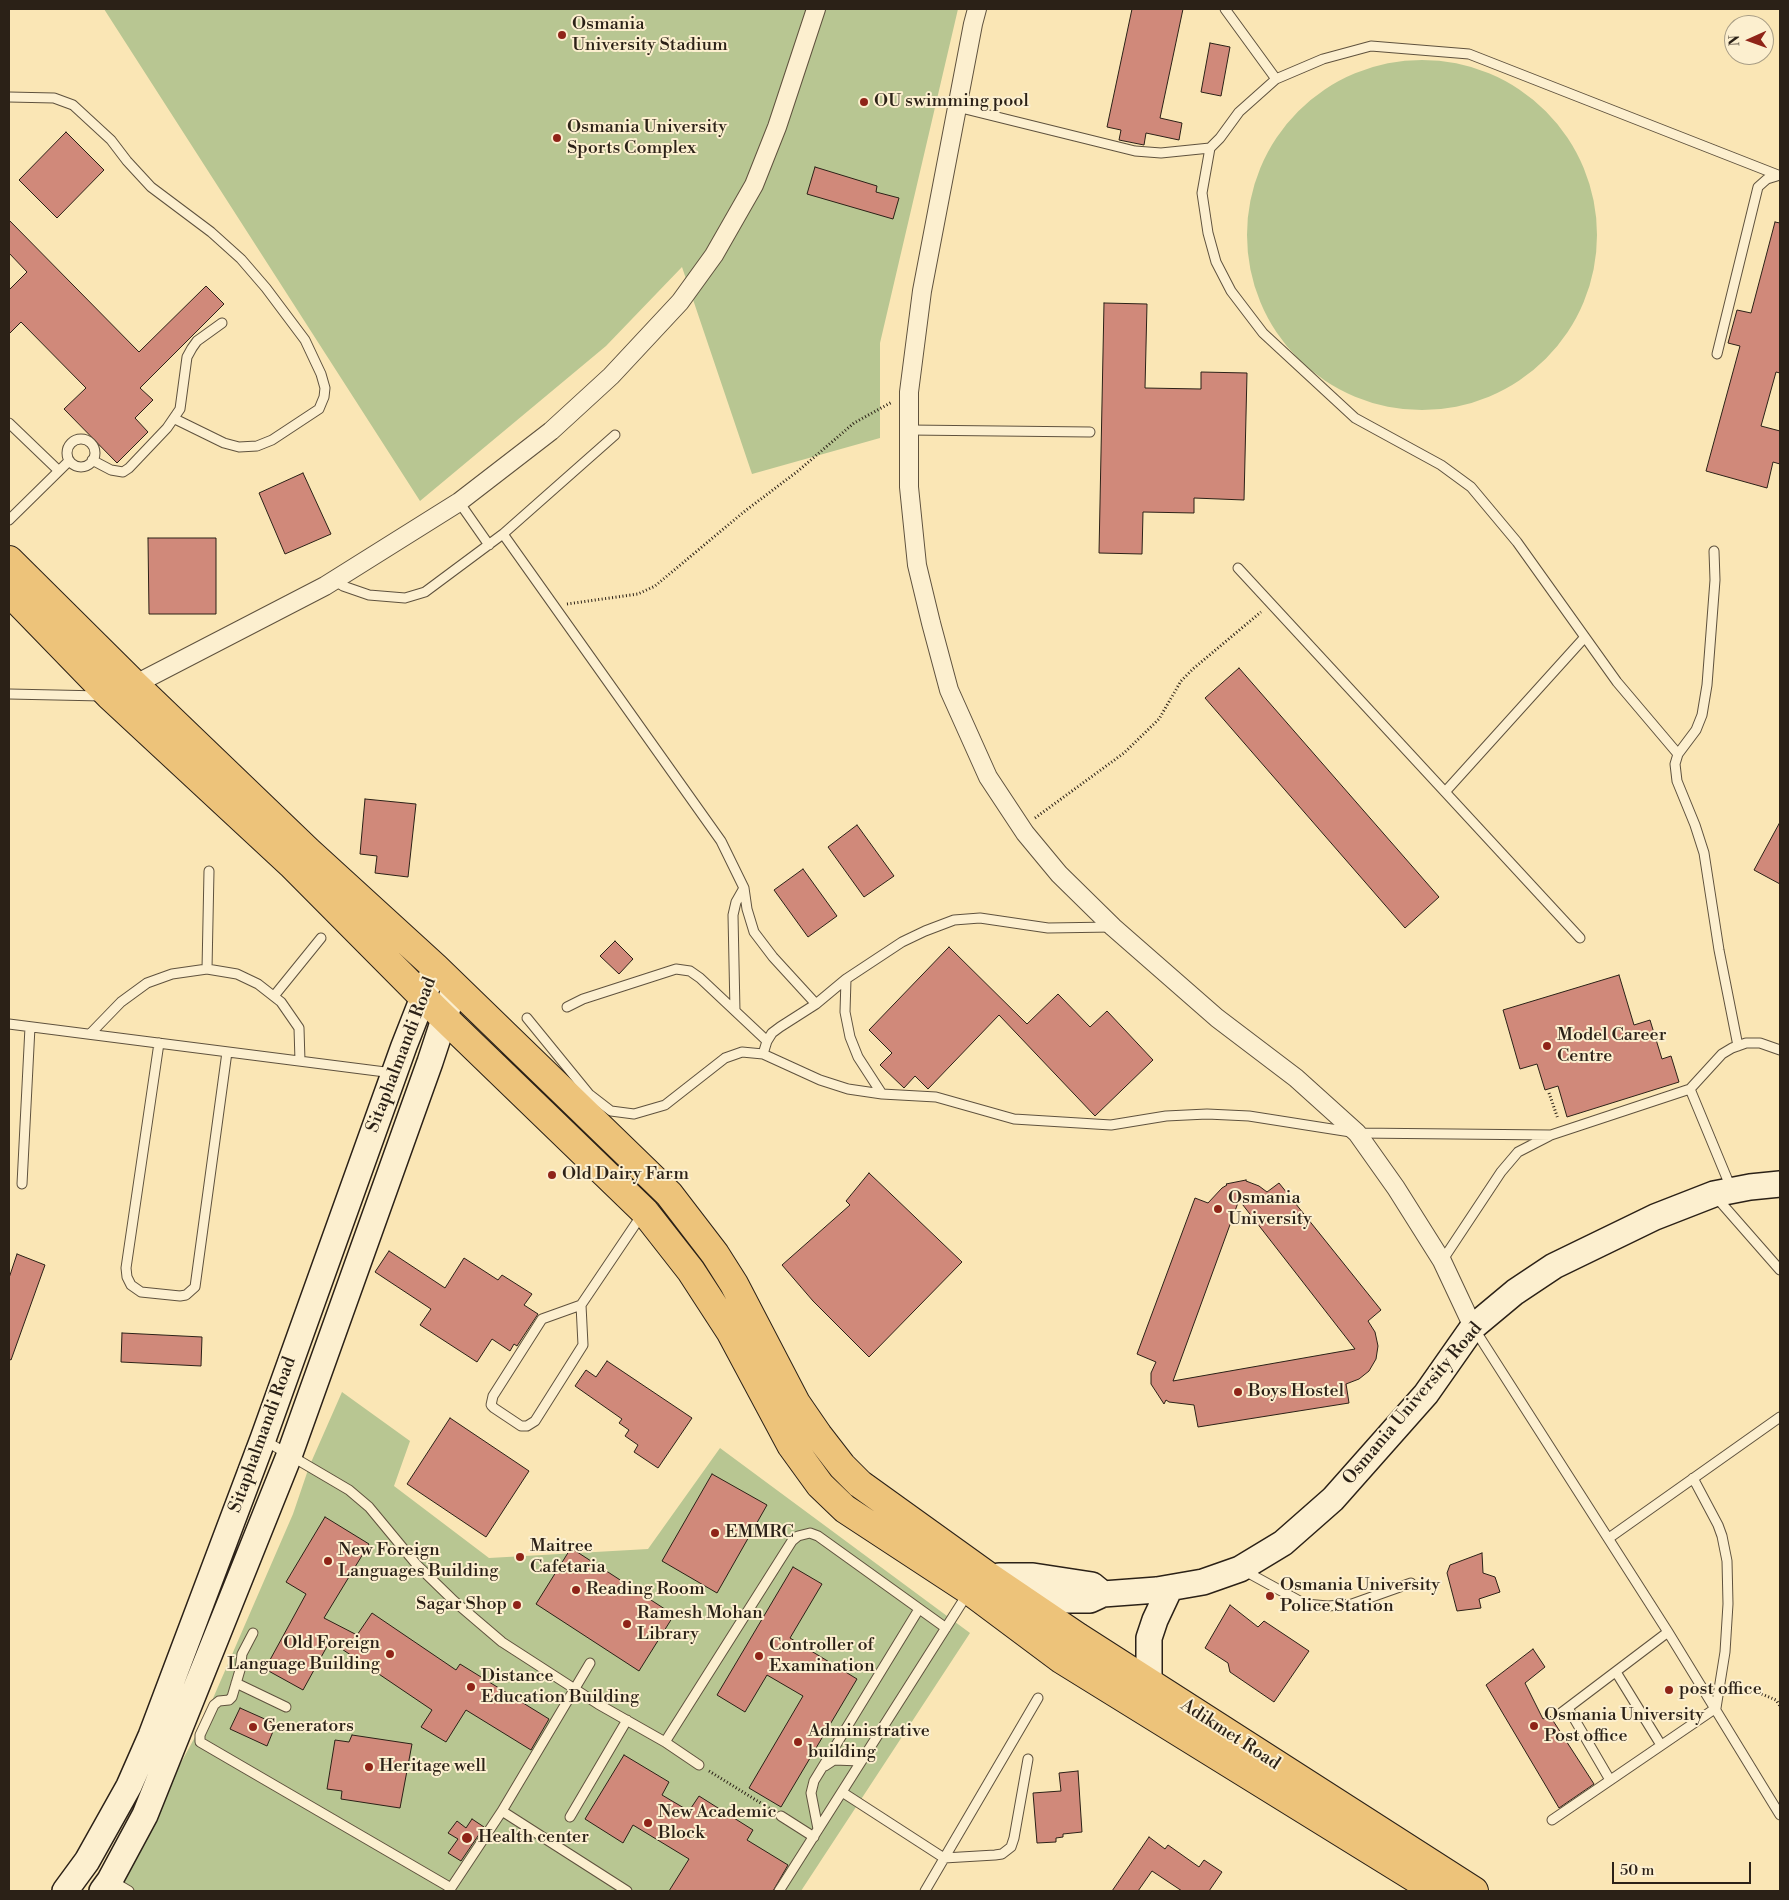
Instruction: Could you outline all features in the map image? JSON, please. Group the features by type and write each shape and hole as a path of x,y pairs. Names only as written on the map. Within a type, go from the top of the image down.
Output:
{"main road":[{"path":"9,560 135,685 308,851 455,986 669,1194 724,1269 796,1403 818,1436 842,1466 860,1484 979,1583"},
{"path":"9,592 110,696 291,864 444,1017 644,1211 691,1272 730,1331 791,1445 820,1485 852,1514 979,1583"},
{"name":"Sitaphalmandi Road","path":"65,1891 87,1861 128,1786 152,1736 263,1439 394,1073 435,967"},
{"name":"Sitaphalmandi Road","path":"114,1887 145,1815 289,1456 430,1062 455,986"},
{"name":"Osmania University Road","path":"979,1583 1042,1578 1092,1585 1102,1594 1170,1588 1203,1582 1240,1569 1283,1543 1333,1499 1426,1394 1473,1327 1515,1292 1554,1266 1647,1220 1723,1193 1780,1184"},
{"name":"Adikmet Road","path":"979,1583 1149,1682 1474,1891"},
{"name":"Adikmet Road","path":"979,1583 1061,1659 1436,1891"},
{"path":"1149,1682 1149,1638 1170,1588"}],"street":[{"path":"110,696 135,685 334,580 459,502 551,431 611,376 680,302 714,255 754,185 777,127 816,9"},
{"path":"977,9 922,291 910,392 909,487 917,564 930,623 946,680 988,777 1022,828 1059,874 1113,927 1216,1018 1296,1078 1357,1133 1396,1188 1442,1261 1473,1327"}],"lane":[{"path":"1226,9 1276,79"},
{"path":"1678,754 1617,682 1517,542 1471,487 1441,466 1355,418 1263,334 1231,290 1216,262 1208,233 1202,193 1210,148 1220,138 1239,112 1276,79 1323,59 1371,46 1469,54 1779,175"},
{"path":"9,97 54,98 73,105 112,140 127,161 151,187 217,237 241,259 266,288 305,340 321,374 325,388 324,397 319,409 272,440 258,446 239,447 224,443 175,418"},
{"path":"957,106 1135,152 1161,153 1210,148"},
{"path":"1718,354 1758,187 1766,180 1779,175"},
{"path":"92,460 111,470 123,472 129,468 175,418 180,410 188,357 192,348 197,341 222,323"},
{"path":"9,423 59,471"},
{"path":"909,430 1090,432"},
{"path":"334,580 343,586 369,595 405,598 425,592 503,534 615,435"},
{"path":"87,441 92,446 94,453 92,460 87,465 81,467 74,466 69,461 68,447 73,442 87,441"},
{"path":"9,520 69,461"},
{"path":"459,502 489,545"},
{"path":"503,534 721,841 744,888 747,909 754,932 773,957 816,1004"},
{"path":"1714,551 1714,590 1707,685 1702,715 1696,730 1678,754 1675,764 1677,781 1704,853 1718,950 1738,1046"},
{"path":"1238,568 1580,938"},
{"path":"1445,792 1585,636"},
{"path":"9,694 110,696"},
{"path":"207,969 210,871"},
{"path":"735,1011 733,915 736,902 744,888"},
{"path":"763,1054 772,1033 816,1004 846,979 902,942 954,920 980,918 1048,928 1113,927"},
{"path":"274,996 321,938"},
{"path":"90,1034 121,1002 147,983 172,974 207,969 237,974 258,984 281,1002 299,1028 300,1061"},
{"path":"567,1007 583,999 676,969 690,971 700,978 767,1041"},
{"path":"846,979 845,1012 850,1037 858,1057 882,1094"},
{"path":"527,1018 589,1094 611,1111 634,1114 665,1105 725,1058 742,1052 763,1054 820,1080 848,1089 882,1094 936,1097 1014,1119 1111,1124 1166,1116 1224,1115 1249,1116 1357,1133 1550,1135"},
{"path":"9,1024 394,1073"},
{"path":"22,1184 30,1027"},
{"path":"159,1043 126,1268 127,1277 131,1285 141,1292 180,1296 186,1295 195,1287 228,1052"},
{"path":"1442,1261 1510,1160 1518,1152 1550,1135 1690,1089 1722,1054 1738,1046 1746,1043 1760,1043 1780,1050"},
{"path":"1690,1089 1723,1193 1780,1270"},
{"path":"581,1305 583,1345 535,1421 527,1426 521,1426 491,1405 493,1396 542,1319 581,1305 644,1211"},
{"path":"1473,1327 1716,1708 1780,1815"},
{"path":"1609,1538 1780,1417"},
{"path":"263,1439 355,1496 368,1507 417,1565 454,1602 502,1642 575,1690 665,1742 703,1767"},
{"path":"1552,1820 1716,1708 1725,1652 1728,1604 1727,1561 1718,1525 1693,1478"},
{"path":"665,1742 792,1540 798,1536 810,1533 818,1536 946,1628"},
{"path":"1240,1569 1306,1604 1328,1606 1352,1604 1411,1583"},
{"path":"779,1891 946,1628 979,1583"},
{"path":"816,1833 811,1793 814,1781 919,1609"},
{"path":"1610,1780 1565,1710 1668,1632"},
{"path":"253,1633 242,1654 236,1683 229,1700 219,1701 214,1705 200,1735 202,1745 450,1890 502,1811 590,1663"},
{"path":"1616,1672 1661,1745"},
{"path":"236,1683 286,1707"},
{"path":"925,1891 1038,1698"},
{"path":"570,1817 627,1720"},
{"path":"842,1792 944,1858 994,1856 1002,1854 1010,1847 1014,1838 1028,1759"},
{"path":"823,1768 834,1760 861,1761"},
{"path":"502,1811 627,1891"},
{"path":"781,1816 816,1833"}],"path":[{"path":"554,606 638,594 655,586 745,511 798,471 854,423 910,392"},
{"path":"1022,828 1124,753 1159,719 1181,681 1271,604"},
{"path":"1549,1093 1563,1131"},
{"path":"1716,1708 1723,1696 1730,1690 1752,1690 1776,1700 1780,1706"},
{"path":"703,1767 771,1810"}],"green space":[{"name":"Osmania University Sports Complex","path":"104,9 958,9 880,343 880,438 752,474 682,267 606,346 420,501"},
{"path":"1422,60 1456,63 1489,73 1519,89 1546,111 1568,138 1584,168 1594,201 1597,235 1594,269 1584,302 1568,332 1546,359 1519,381 1489,397 1456,407 1422,410 1388,407 1355,397 1325,381 1298,359 1276,332 1260,302 1250,269 1247,235 1250,201 1260,168 1276,138 1298,111 1325,89 1355,73 1388,63"},
{"path":"342,1392 410,1441 394,1486 489,1558 648,1549 720,1448 970,1633 801,1891 111,1891 201,1726 293,1514 309,1467"}],"building":[{"path":"1132,9 1183,9 1160,118 1182,123 1179,140 1146,133 1144,145 1119,140 1121,130 1107,127"},
{"path":"1210,43 1230,47 1221,96 1201,92"},
{"path":"66,132 104,170 57,218 19,180"},
{"path":"815,167 877,186 876,192 899,198 893,219 807,194"},
{"path":"9,220 139,352 206,286 224,304 140,388 153,400 135,418 148,432 117,463 64,409 86,388 21,322 9,334 9,290 27,272 9,253"},
{"path":"1775,222 1780,223 1780,373 1776,372 1761,426 1780,431 1780,464 1773,462 1767,488 1706,471 1740,346 1728,343 1737,310 1751,313"},
{"path":"1104,303 1147,304 1145,388 1201,389 1201,372 1247,373 1244,500 1194,498 1194,513 1143,512 1142,554 1099,553"},
{"path":"303,473 331,534 285,554 259,493"},
{"path":"148,538 216,538 216,614 149,614"},
{"path":"1239,668 1439,897 1405,928 1205,698"},
{"path":"365,799 416,804 408,877 375,873 377,856 360,854"},
{"path":"1780,822 1780,884 1754,870"},
{"path":"857,825 894,876 864,897 828,847"},
{"path":"803,869 837,916 808,937 774,890"},
{"path":"615,941 633,959 619,974 600,956"},
{"path":"949,947 1027,1024 1058,994 1090,1027 1107,1011 1153,1060 1095,1116 999,1015 928,1089 915,1076 904,1088 880,1065 892,1053 869,1030"},
{"name":"Model Career Centre","path":"1619,975 1634,1025 1650,1020 1662,1059 1671,1056 1679,1082 1567,1117 1558,1086 1545,1090 1537,1064 1520,1069 1503,1010"},
{"path":"869,1173 962,1262 869,1357 813,1301 782,1265 850,1205 846,1201"},
{"path":"1246,1180 1267,1192 1279,1183 1381,1310 1368,1321 1375,1332 1378,1346 1376,1359 1369,1371 1359,1379 1346,1384 1349,1403 1198,1427 1194,1405 1166,1400 1164,1404 1151,1384 1151,1373 1156,1362 1137,1354 1195,1198 1208,1203 1226,1184","holes":["1239,1200 1355,1349 1173,1381"]},
{"path":"389,1251 445,1288 464,1258 498,1280 502,1275 532,1294 524,1305 538,1314 517,1346 514,1344 510,1351 492,1339 477,1362 420,1325 431,1309 375,1272"},
{"path":"17,1254 45,1265 11,1360 9,1359 9,1278"},
{"path":"122,1333 202,1337 201,1366 121,1362"},
{"path":"607,1361 692,1418 658,1468 634,1452 638,1445 625,1436 629,1430 619,1423 622,1419 575,1386 586,1370 596,1377"},
{"path":"450,1418 529,1471 486,1537 407,1484"},
{"name":"EMMRC","path":"712,1474 767,1505 717,1593 662,1561"},
{"path":"325,1517 369,1544 324,1618 357,1635 372,1613 456,1670 460,1664 549,1719 531,1750 466,1710 446,1742 421,1727 432,1710 330,1641 303,1690 265,1669 306,1594 286,1582"},
{"path":"571,1548 674,1615 639,1671 536,1604"},
{"path":"1482,1553 1483,1573 1495,1577 1500,1592 1479,1599 1481,1608 1457,1611 1447,1573 1450,1565"},
{"path":"793,1567 822,1584 790,1638 857,1679 781,1807 749,1788 803,1696 767,1675 745,1712 717,1695"},
{"path":"1230,1605 1258,1627 1264,1621 1309,1651 1274,1702 1230,1672 1228,1663 1205,1648"},
{"name":"Osmania University Post office","path":"1533,1649 1545,1667 1525,1683 1543,1719 1550,1716 1594,1784 1559,1808 1486,1685"},
{"name":"Generators","path":"240,1708 276,1724 267,1746 230,1729"},
{"name":"Heritage well","path":"352,1735 412,1744 400,1808 341,1799 342,1791 327,1789 335,1740 349,1742"},
{"name":"New Academic Block","path":"624,1755 669,1782 662,1795 689,1811 699,1796 753,1830 747,1840 788,1865 773,1891 669,1891 689,1859 633,1825 623,1843 585,1819"},
{"path":"1078,1771 1082,1832 1063,1834 1063,1837 1056,1838 1056,1842 1037,1843 1033,1793 1061,1791 1059,1773"},
{"name":"Health center","path":"472,1819 484,1827 461,1861 448,1853 458,1839 448,1833 457,1821 466,1828"},
{"path":"1149,1837 1165,1849 1168,1845 1199,1867 1204,1860 1222,1872 1209,1891 1182,1891 1152,1871 1138,1891 1112,1891"}],"place":[{"name":"Osmania University Stadium","path":"562,35"},
{"name":"OU swimming pool","path":"864,102"},
{"name":"Osmania University Sports Complex","path":"557,138"},
{"name":"Model Career Centre","path":"1547,1046"},
{"name":"Old Dairy Farm","path":"552,1175"},
{"name":"Osmania University","path":"1218,1209"},
{"name":"Boys Hostel","path":"1238,1392"},
{"name":"EMMRC","path":"715,1533"},
{"name":"Maitree Cafetaria","path":"520,1557"},
{"name":"New Foreign Languages Building","path":"328,1561"},
{"name":"Reading Room","path":"576,1590"},
{"name":"Osmania University Police Station","path":"1270,1596"},
{"name":"Sagar Shop","path":"517,1605"},
{"name":"Ramesh Mohan Library","path":"627,1624"},
{"name":"Old Foreign Language Building","path":"390,1654"},
{"name":"Controller of Examination","path":"759,1656"},
{"name":"Distance Education Building","path":"471,1687"},
{"name":"post office","path":"1669,1690"},
{"name":"Osmania University Post office","path":"1534,1726"},
{"name":"Generators","path":"253,1727"},
{"name":"Administrative building","path":"798,1742"},
{"name":"Heritage well","path":"369,1767"},
{"name":"New Academic Block","path":"648,1823"},
{"name":"Health center","path":"467,1838"}]}
